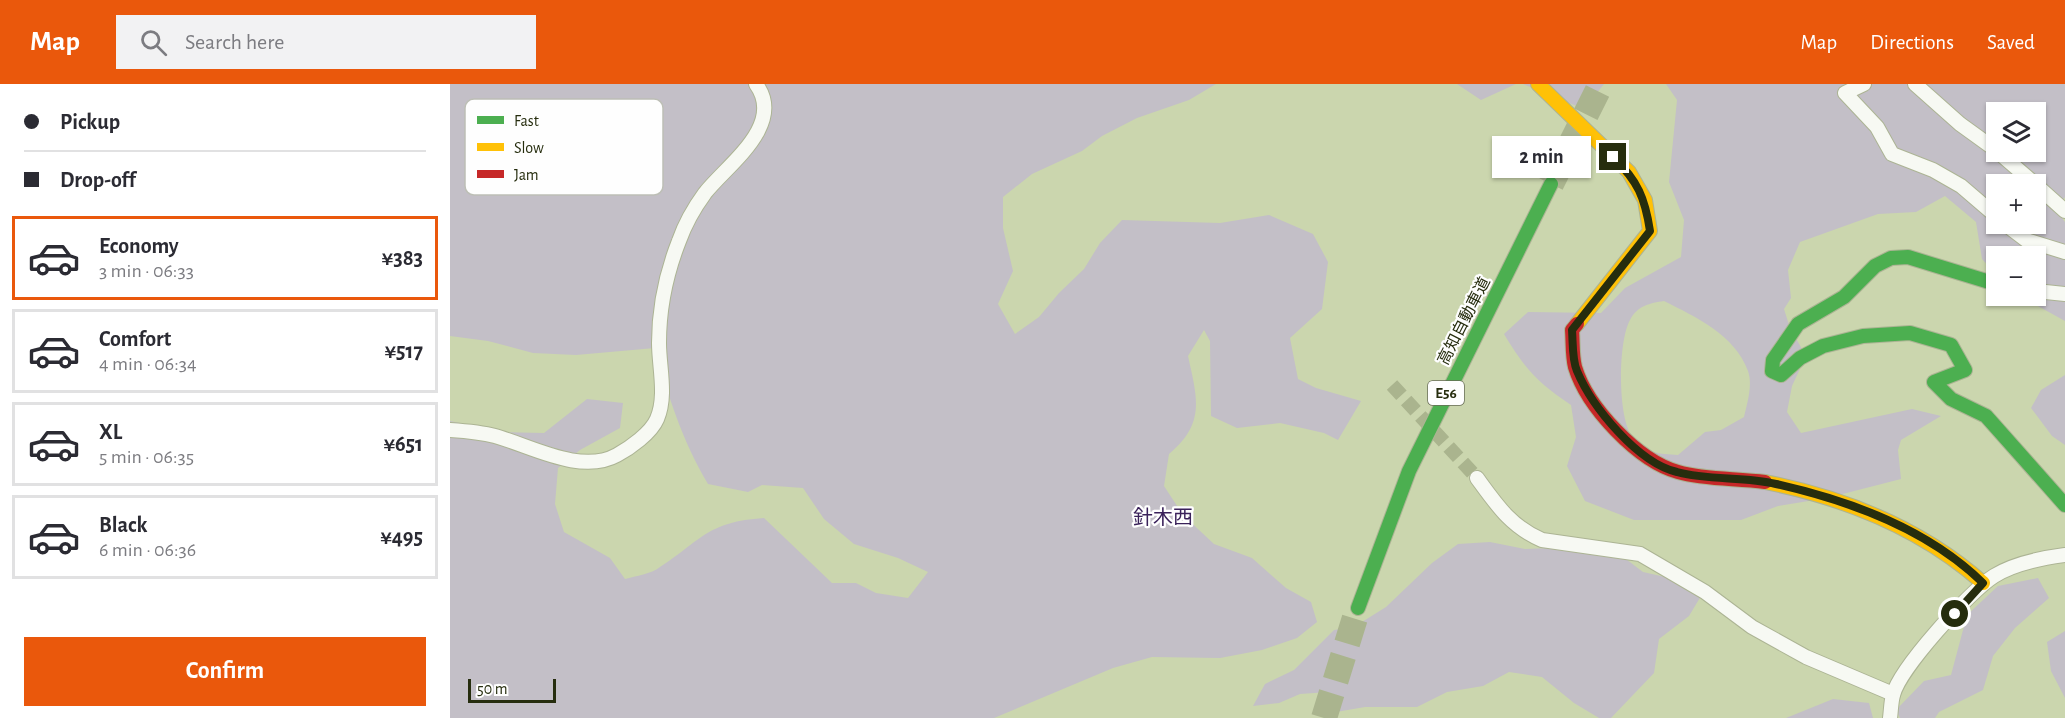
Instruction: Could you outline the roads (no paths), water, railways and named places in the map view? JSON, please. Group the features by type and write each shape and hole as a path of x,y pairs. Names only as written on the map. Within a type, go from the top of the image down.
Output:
{"main road":[{"path":"1538,84 1629,172 1645,200 1650,231 1572,330 1576,370 1615,430 1646,458 1675,472 1774,483 1829,498 1914,531 1937,544 1983,583"},
{"name":"高知自動車道","path":"1358,609 1409,471 1551,184"},
{"path":"1986,281 1908,257 1891,258 1875,266 1844,297 1798,324 1773,360 1772,371 1781,375 1800,358 1823,346 1863,336 1910,333 1951,345 1965,370 1934,382 1943,397 1974,408 1986,416 2065,505"}],"street":[{"path":"450,430 493,435 560,457 591,463 615,456 633,444 656,422 661,408 659,342 662,297 666,279 690,215 706,192 750,144 762,125 763,108 756,84"},
{"path":"1864,84 1845,93 1877,127 1892,154 1933,170 1961,186 1986,207"},
{"path":"1915,84 1960,124 1986,143"},
{"path":"2009,162 2023,174"},
{"path":"2046,195 2065,212"},
{"path":"2018,234 2026,240 2065,252"},
{"path":"2046,292 2065,294"},
{"path":"1477,478 1505,517 1533,536 1542,540 1640,554 1706,592 1752,627 1806,657 1893,694"},
{"path":"1890,718 1893,694 1927,644 1983,583 1996,574 2036,560 2065,555"}],"tunnel":[{"path":"1551,184 1601,84"},
{"path":"1392,385 1477,478"},
{"path":"1324,718 1358,608"}],"district":[{"name":"針木西","path":"1163,518"}]}
